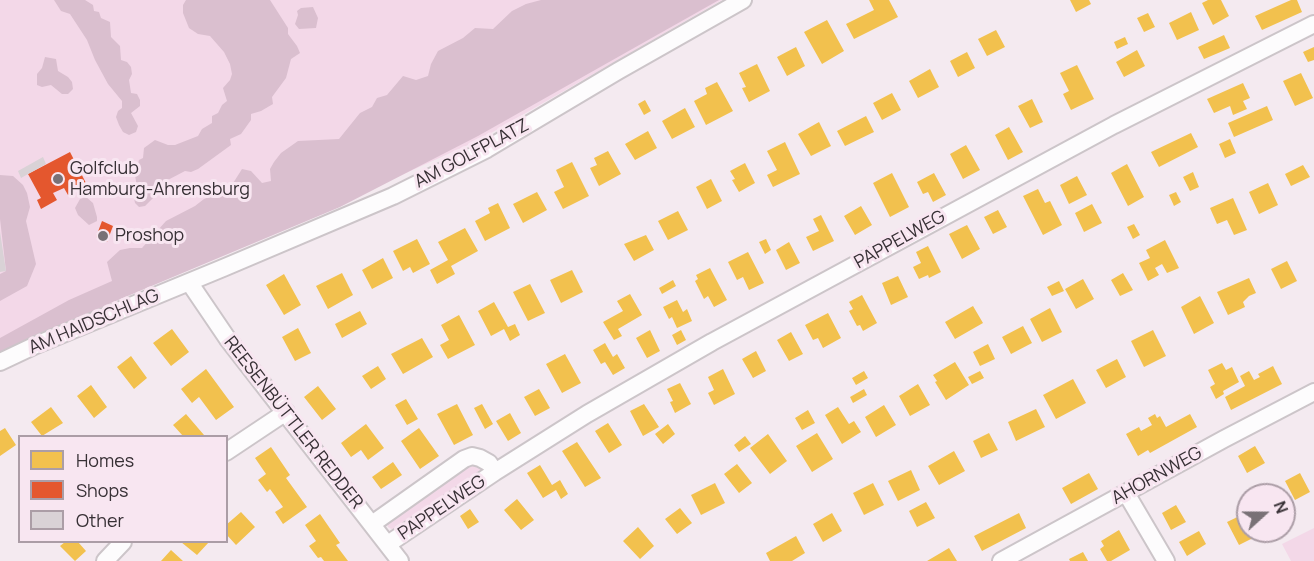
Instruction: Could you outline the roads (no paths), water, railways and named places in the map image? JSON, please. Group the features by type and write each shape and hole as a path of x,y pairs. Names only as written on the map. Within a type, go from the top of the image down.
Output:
{"street":[{"name":"AM GOLFPLATZ","path":"189,282 393,196 487,149 743,0"},
{"name":"PAPPELWEG","path":"392,555 495,472 605,403 748,322 1105,130 1314,24"},
{"name":"AM HAIDSCHLAG","path":"0,362 189,282"},
{"name":"REESENBÜTTLER REDDER","path":"189,282 227,338 372,524 392,555"},
{"name":"AHORNWEG","path":"1001,561 1314,392"},
{"path":"228,451 286,412"},
{"name":"PAPPELWEG","path":"372,524 464,459 472,456 480,458 489,463 495,472"},
{"path":"1126,493 1166,561"},
{"path":"105,561 122,543"}],"place":[{"name":"Golfclub Hamburg-Ahrensburg","path":"58,179"},
{"name":"Proshop","path":"103,236"}]}
